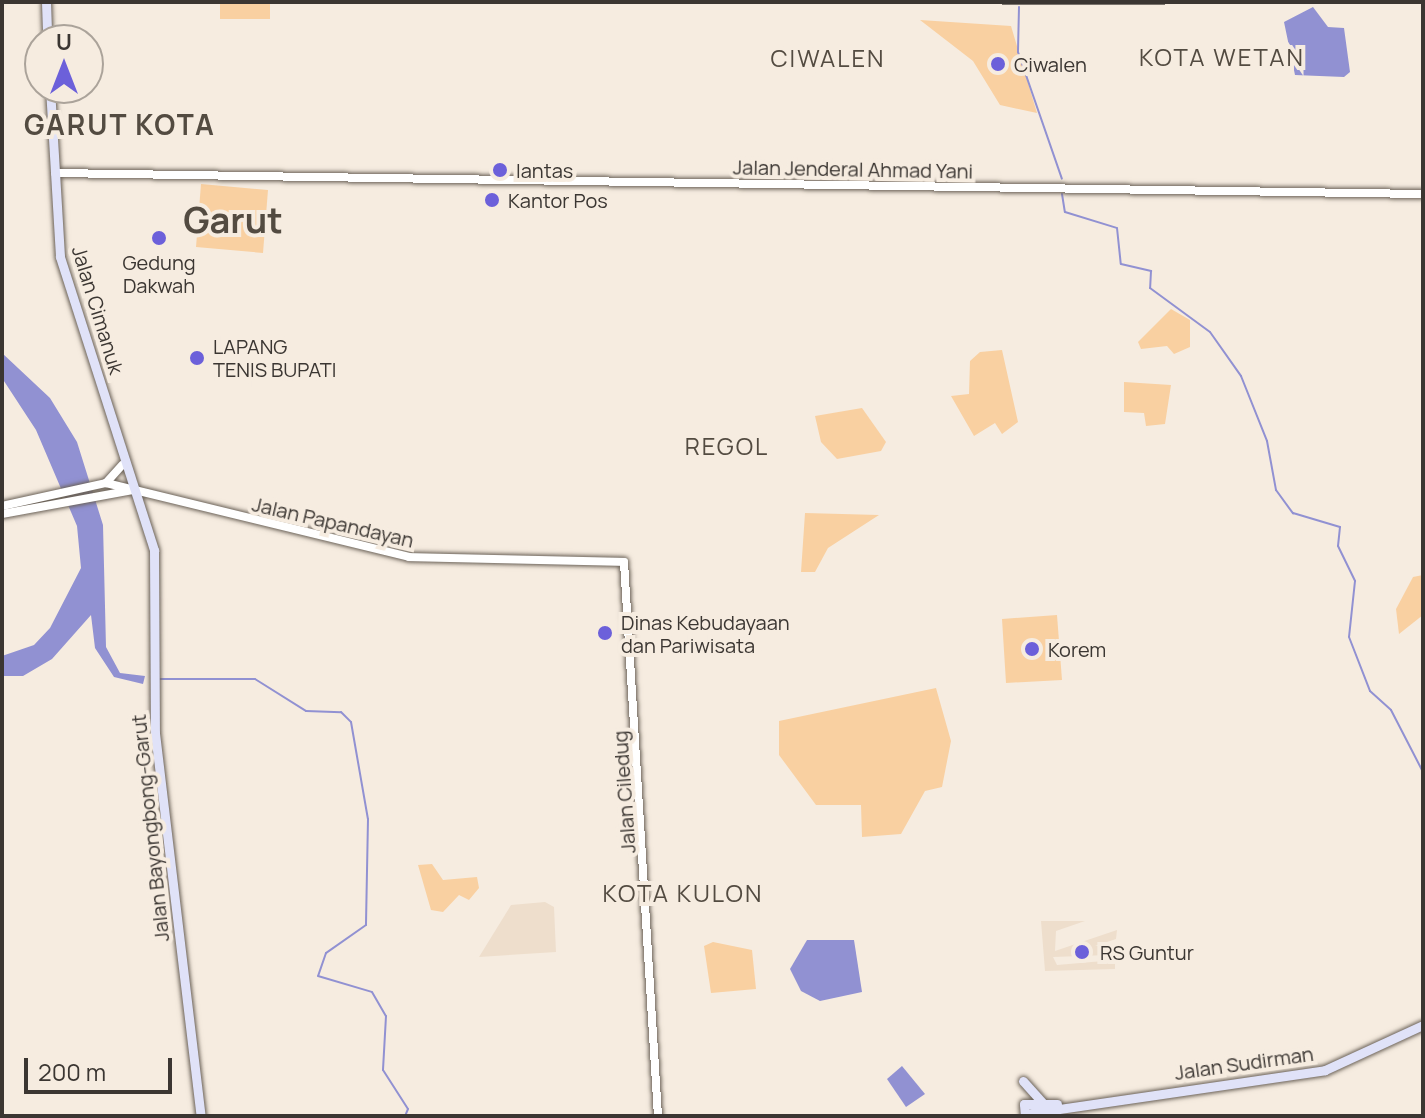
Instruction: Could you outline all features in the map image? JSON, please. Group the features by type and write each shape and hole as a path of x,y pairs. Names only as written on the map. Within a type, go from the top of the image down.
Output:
{"main road":[{"path":"46,2 47,24"},
{"name":"Jalan Cimanuk","path":"51,104 60,257 133,490"},
{"name":"Jalan Jenderal Ahmad Yani","path":"55,173 1423,194"},
{"path":"2,506 106,483 123,464"},
{"name":"Jalan Papandayan","path":"106,483 409,557 624,562"},
{"path":"2,514 133,490"},
{"name":"Jalan Bayongbong-Garut","path":"133,490 154,550 156,696 163,816 201,1116"},
{"name":"Jalan Ciledug","path":"624,562 658,1116"},
{"name":"Jalan Sudirman","path":"1024,1111 1325,1070 1423,1025"},
{"path":"1023,1081 1041,1110"}],"shaded area":[{"path":"220,2 270,2 270,19 220,19"},
{"name":"Ciwalen","path":"920,20 1011,26 1037,113 1000,105 973,61"},
{"path":"201,184 268,190 263,253 196,247"},
{"path":"1171,309 1190,320 1190,347 1174,354 1167,346 1141,349 1138,342"},
{"path":"1002,350 1018,422 1002,434 995,423 974,436 951,396 969,394 970,361 980,352"},
{"path":"1124,382 1171,385 1165,424 1146,426 1144,413 1124,412"},
{"path":"862,408 886,442 881,451 837,459 821,442 815,416"},
{"path":"805,513 879,515 828,548 815,572 801,572"},
{"path":"1423,575 1423,615 1399,634 1396,609 1413,577"},
{"name":"Korem","path":"1057,615 1062,680 1006,683 1002,619"},
{"path":"936,688 951,741 942,787 925,791 901,834 862,837 861,805 816,805 779,755 779,721"},
{"path":"432,864 443,880 477,877 479,888 469,900 459,895 443,912 431,910 418,865"},
{"path":"545,902 554,907 556,952 479,957 511,905"},
{"path":"1041,921 1085,921 1056,931 1055,951 1117,930 1116,939 1095,946 1107,946 1108,955 1053,957 1057,965 1115,960 1115,969 1045,971"},
{"path":"713,942 752,950 756,989 711,993 704,946"}],"water":[{"path":"1313,7 1328,27 1344,28 1350,72 1344,77 1295,75 1284,22"},
{"path":"2,353 50,398 77,442 103,525 106,647 120,673 145,676 143,684 114,677 95,648 91,615 52,659 23,676 2,676 2,656 34,645 50,628 81,568 77,526 36,430 2,378"},
{"path":"807,940 854,940 862,992 820,1001 801,991 790,969"},
{"path":"902,1066 925,1094 906,1107 887,1079"}],"waterway":[{"path":"1019,7 1018,52 1062,179"},
{"path":"1062,194 1065,212 1117,228 1121,264 1151,271 1150,288 1210,332 1241,376 1267,441 1276,490 1293,513 1340,527 1338,546 1355,581 1349,637 1370,691 1391,710 1423,772"},
{"path":"160,679 255,679 306,711 341,712 351,722 368,819 366,925 326,953 318,976 372,992 386,1016 383,1070 408,1109 405,1116"}],"railway":[{"path":"1002,2 1165,2"}],"place":[{"name":"Ciwalen","path":"998,64"},
{"name":"lantas","path":"500,170"},
{"name":"Kantor Pos","path":"492,200"},
{"name":"Gedung Dakwah","path":"159,238"},
{"name":"LAPANG TENIS BUPATI","path":"197,358"},
{"name":"Dinas Kebudayaan dan Pariwisata","path":"605,633"},
{"name":"Korem","path":"1032,649"},
{"name":"RS Guntur","path":"1082,952"}],"district":[{"name":"KOTA WETAN","path":"1222,57"},
{"name":"CIWALEN","path":"828,58"},
{"name":"GARUT KOTA","path":"120,124"},
{"name":"Garut","path":"233,220"},
{"name":"REGOL","path":"727,446"},
{"name":"KOTA KULON","path":"683,893"}]}
